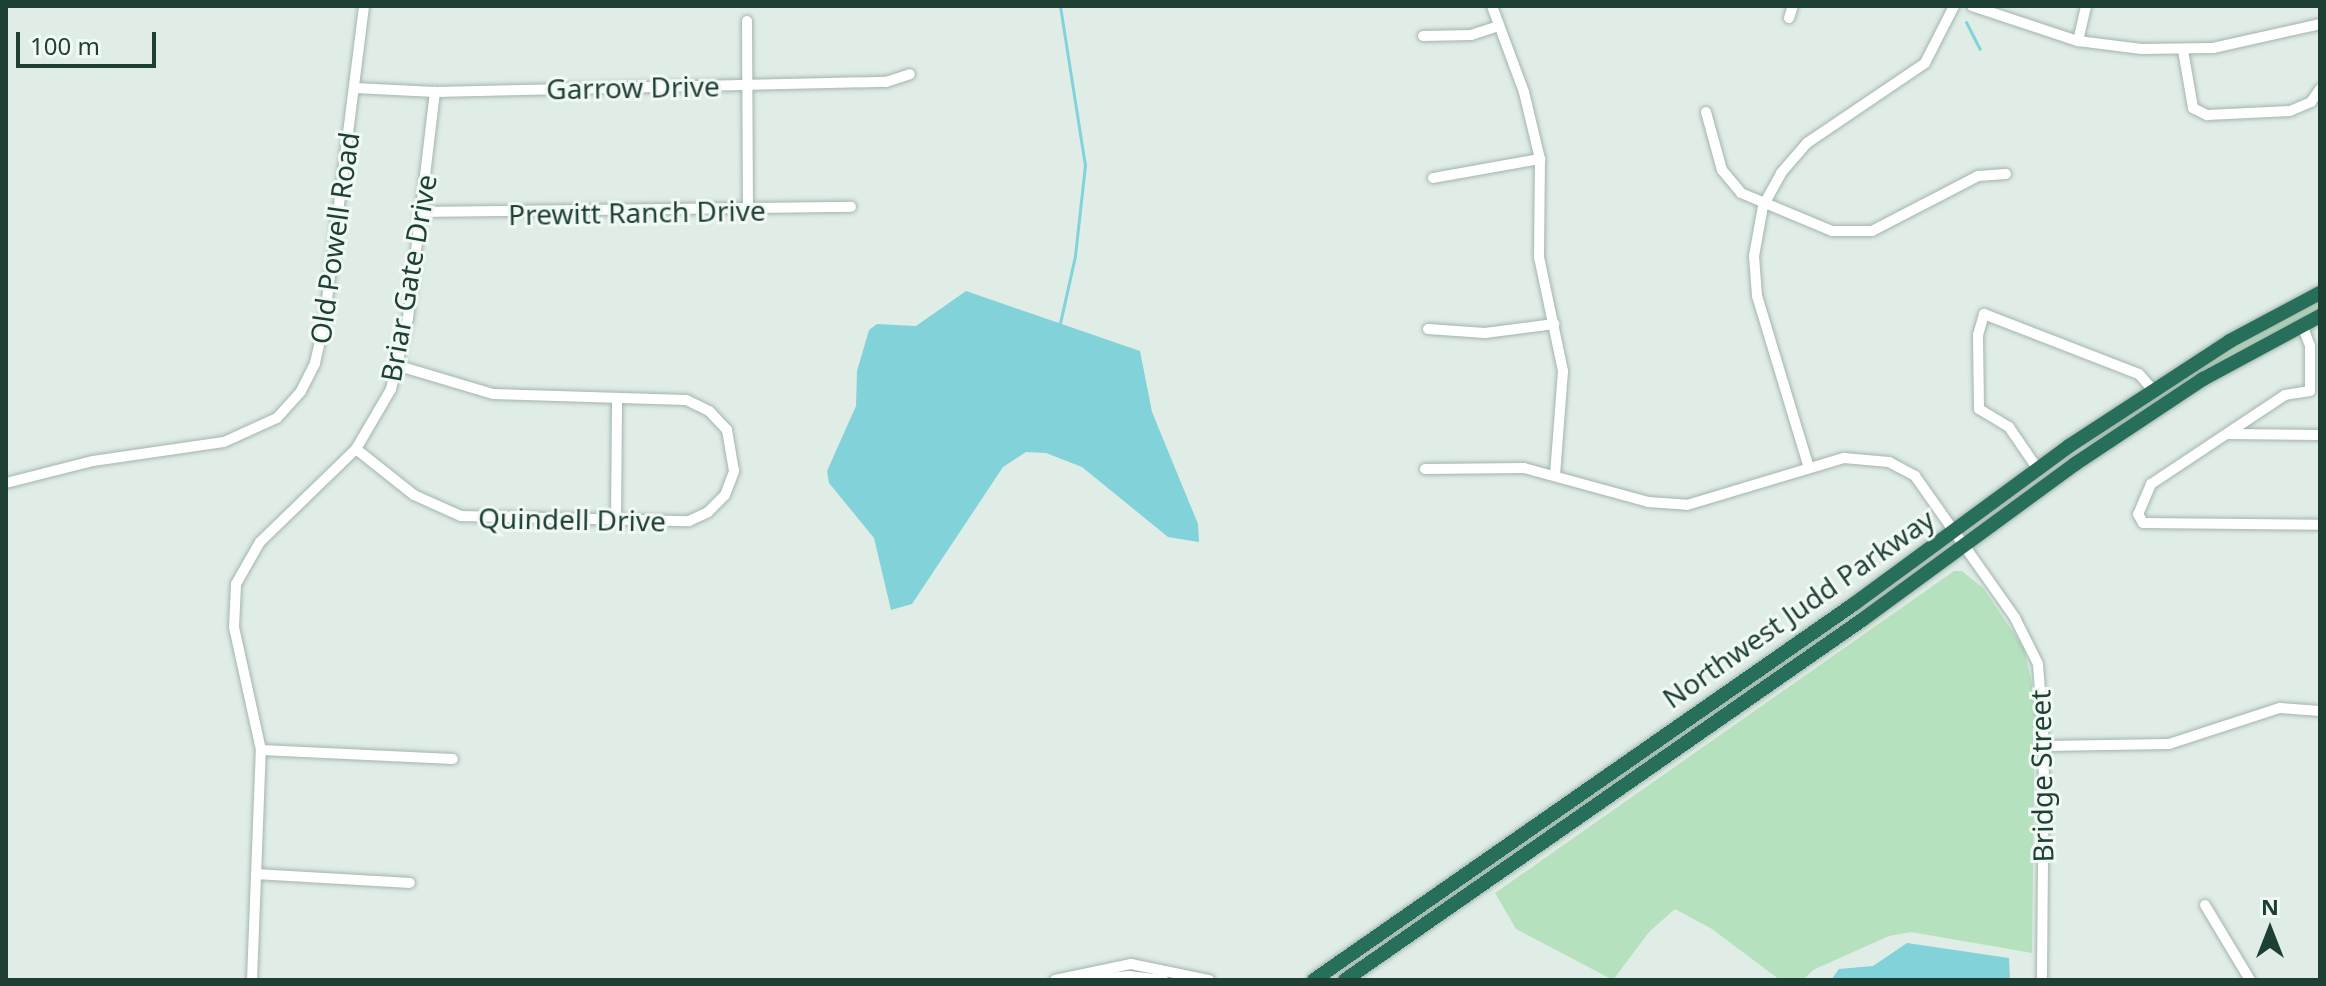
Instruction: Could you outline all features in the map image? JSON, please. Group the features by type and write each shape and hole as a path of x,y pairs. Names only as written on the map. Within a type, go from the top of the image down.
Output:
{"highway":[{"name":"Northwest Judd Parkway","path":"1314,980 1955,530 2037,468 2230,341 2320,293"},
{"name":"Northwest Judd Parkway","path":"1345,980 2203,379 2320,316"}],"street":[{"name":"Old Powell Road","path":"6,483 93,461 224,442 262,427 292,403 320,347 364,6"},
{"path":"1492,6 1524,92 1540,159 1539,257 1563,371 1555,475"},
{"path":"1789,18 1793,6"},
{"path":"1809,468 1757,296 1754,256 1763,206 1781,173 1807,143 1925,63 1954,6"},
{"path":"1972,6 2078,41 2183,50 2288,35 2320,24"},
{"path":"2078,41 2086,6"},
{"path":"747,21 748,209"},
{"path":"1423,36 1471,35 1499,26"},
{"path":"2183,50 2193,108 2207,115 2290,111 2311,102 2320,89"},
{"name":"Garrow Drive","path":"355,88 435,92 886,82 910,74"},
{"name":"Briar Gate Drive","path":"252,980 261,750 234,627 236,584 260,542 356,449 372,426 399,366 423,212 435,92"},
{"path":"1706,112 1722,170 1741,193 1763,206 1832,231 1858,234 1887,225 1978,176 2006,174"},
{"path":"1433,178 1540,159"},
{"name":"Prewitt Ranch Drive","path":"423,212 851,207"},
{"path":"2037,468 2009,427 1979,409 1978,335 1984,314 2139,374 2153,390"},
{"path":"1428,329 1485,333 1554,324"},
{"path":"2302,325 2310,346 2315,391 2285,395 2151,484 2139,506 2143,523 2320,525"},
{"name":"Quindell Drive","path":"356,449 439,511 461,516 669,523 708,512 725,495 734,471 727,430 709,411 686,400 493,394 399,366"},
{"path":"616,521 617,398"},
{"path":"2227,434 2320,435"},
{"name":"Bridge Street","path":"1425,469 1524,468 1648,502 1687,505 1860,456 1889,462 1923,484 2030,642 2043,690 2042,980"},
{"path":"2044,746 2169,744 2280,708 2320,711"},
{"path":"261,750 453,759"},
{"path":"256,874 410,883"},
{"path":"2205,905 2250,980"},
{"path":"1055,980 1131,964 1209,980"},
{"path":"1088,980 1164,980"}],"green space":[{"path":"2320,300 2320,309 2232,354 2091,446 2089,443 2219,354"},
{"path":"1954,571 1962,571 1983,588 2024,648 2035,698 2032,953 1911,932 1889,936 1813,970 1803,980 1780,980 1712,929 1675,909 1649,932 1613,980 1516,929 1495,893"},
{"path":"1834,625 1837,628 1820,643 1383,946 1381,943"}],"water":[{"path":"966,291 1140,351 1152,412 1198,524 1199,542 1168,537 1082,467 1046,453 1026,452 1003,467 912,604 891,610 874,538 829,483 827,471 856,406 857,371 869,330 877,324 916,326"},
{"path":"1907,943 2009,958 2010,980 1831,980 1839,969 1873,966"}],"waterway":[{"path":"1060,6 1085,165 1075,256 1060,323"},
{"path":"1966,22 1980,49"}]}
